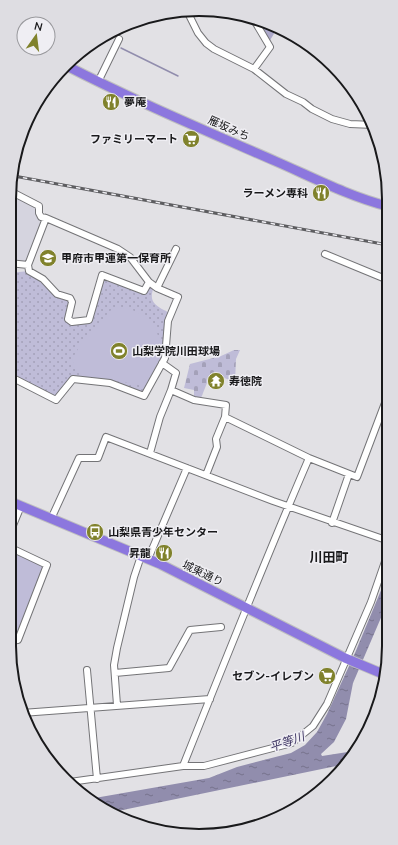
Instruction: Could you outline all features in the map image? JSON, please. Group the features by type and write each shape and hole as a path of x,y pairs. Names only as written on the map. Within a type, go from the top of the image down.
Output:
{"highway":[{"name":"雁坂みち","path":"71,68 160,111 338,189 382,204"},
{"name":"城東通り","path":"16,504 145,558 247,607 346,659 380,673"}],"street":[{"path":"189,16 198,33 206,43 218,52 254,69 286,94 332,119 350,124 366,125"},
{"path":"254,69 270,46 258,26"},
{"path":"98,82 119,39"},
{"path":"16,194 39,206 39,213 41,217 118,249 130,258 149,282 157,288 178,297 168,321 165,358 144,396 110,383 73,379 56,400 16,380"},
{"path":"46,218 28,265 29,271 43,279 57,294 70,298 72,302 68,319 72,322 89,320 102,275 144,291 149,282"},
{"path":"157,288 176,249"},
{"path":"325,254 382,278"},
{"path":"16,264 28,265"},
{"path":"150,454 160,417 176,373 162,363"},
{"path":"171,390 194,400 226,406 225,417 216,439 217,447 206,475"},
{"path":"225,417 309,458 357,477 382,411"},
{"path":"51,519 79,458 98,458 106,437 288,507 382,538"},
{"path":"183,766 309,458"},
{"path":"117,705 115,673 118,643 136,568 145,558 187,468"},
{"path":"332,523 349,474"},
{"path":"16,518 21,506"},
{"path":"16,550 47,565 18,640 16,640"},
{"path":"76,781 183,766 204,766 292,743 303,736 313,726 327,704 371,602 382,570"},
{"path":"115,673 169,668 190,630 221,627"},
{"path":"87,670 97,779"},
{"path":"29,712 210,699"}],"shaded area":[{"path":"16,194 39,206 39,213 46,218 28,265 16,264"}],"green space":[{"path":"261,27 275,33 269,42"},
{"path":"29,271 57,294 70,298 68,319 89,320 102,275 144,291 149,282 154,287 152,297 155,304 170,313 165,358 144,396 122,387 73,379 56,400 16,380 16,272"},
{"name":"山梨学院川田球場","path":"113,308 128,309 147,318 154,327 158,337 160,358 150,378 141,385 97,378 96,381 76,372 72,359 84,339"},
{"path":"234,350 240,350 236,359 235,382 211,373 201,398 194,397 194,390 184,388 190,364 221,356"},
{"path":"16,506 19,508 16,516"},
{"path":"16,552 44,565 16,637"}],"water":[{"path":"382,588 382,615 353,683 346,719 334,742 321,754 322,756 348,752 338,766 119,811 97,798 209,778 237,767 291,753 305,745 317,732 327,714 355,653"}],"waterway":[{"path":"121,48 178,76"}],"railway":[{"path":"18,177 382,244"}],"place":[{"name":"夢庵","path":"111,102"},
{"name":"ファミリーマート","path":"191,139"},
{"name":"ラーメン専科","path":"321,193"},
{"name":"甲府市甲運第一保育所","path":"48,258"},
{"name":"山梨学院川田球場","path":"119,351"},
{"name":"寿徳院","path":"216,381"},
{"name":"山梨県青少年センター","path":"95,532"},
{"name":"昇龍","path":"164,553"},
{"name":"セブン-イレブン","path":"327,676"}],"district":[{"name":"川田町","path":"329,557"}],"water label":[{"name":"平等川","path":"287,742"}]}
